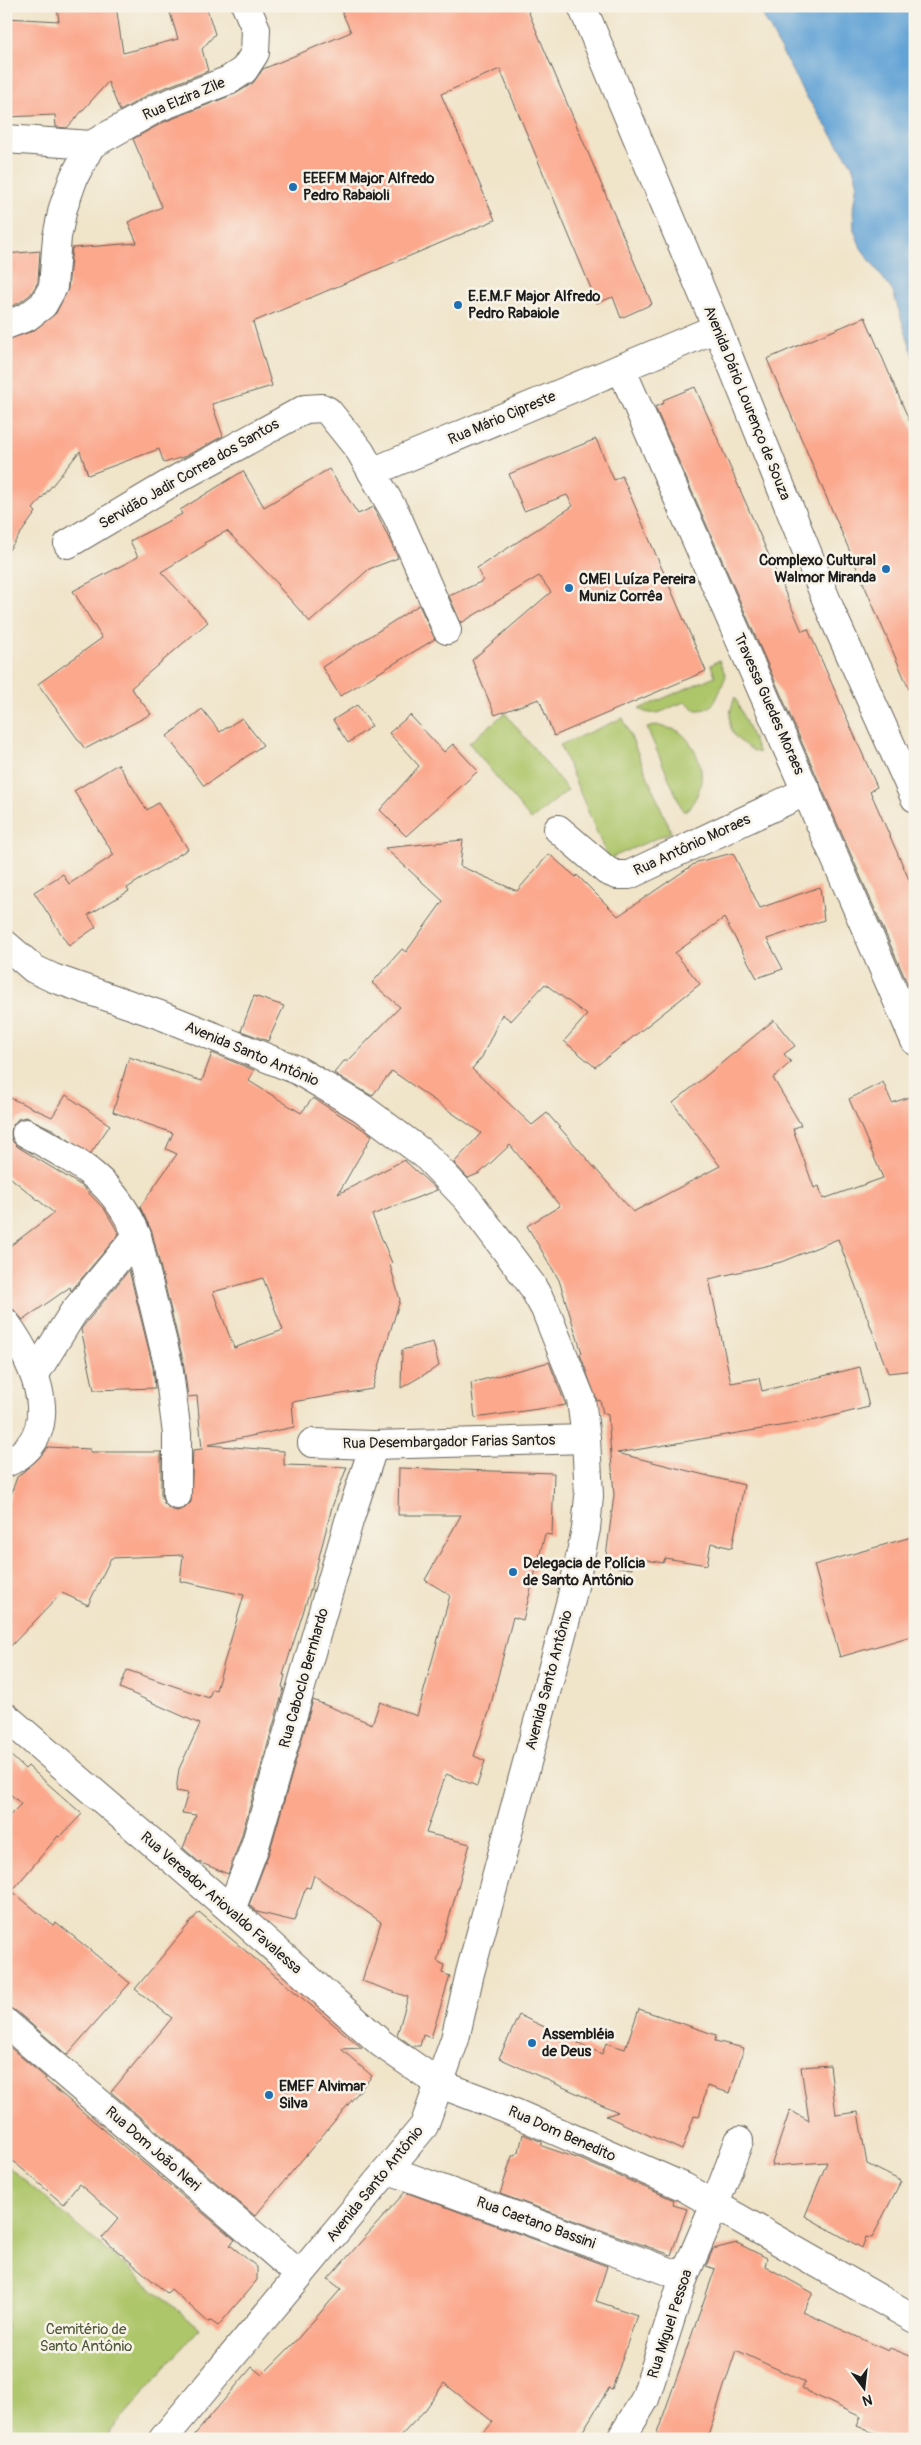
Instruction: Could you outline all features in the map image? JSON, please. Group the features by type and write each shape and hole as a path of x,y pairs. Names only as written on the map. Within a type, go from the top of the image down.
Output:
{"street":[{"name":"Rua Elzira Zile","path":"91,145 157,108 229,80 244,70 254,53 256,29 246,6"},
{"name":"Avenida Dário Lourenço de Souza","path":"582,6 717,328 832,614 915,798"},
{"path":"6,138 91,145 74,177 62,208 57,238 53,287 43,306 27,317 6,325"},
{"name":"Rua Mário Cipreste","path":"372,472 717,328"},
{"name":"Travessa Guedes Moraes","path":"621,368 915,1041"},
{"name":"Servidão Jadir Correa dos Santos","path":"68,544 179,478 296,412 312,407 328,411 360,451 372,472"},
{"path":"372,472 397,516 447,630"},
{"name":"Rua Antônio Moraes","path":"558,830 607,872 617,875 629,875 807,791"},
{"name":"Avenida Santo Antônio","path":"6,945 34,969 53,978 160,1015 297,1070 362,1108 425,1155 468,1200 512,1257 540,1301 581,1400 586,1440 589,1496 586,1529 574,1583 475,1954 455,2039 424,2126 163,2439"},
{"path":"26,1133 66,1155 103,1182 129,1214 137,1236 168,1364 178,1434 176,1495"},
{"path":"35,1374 73,1313 137,1236"},
{"path":"6,1323 17,1338 35,1374 42,1409 40,1426 32,1444 19,1457 6,1463"},
{"name":"Rua Desembargador Farias Santos","path":"312,1443 374,1445 586,1440"},
{"name":"Rua Caboclo Bernhardo","path":"231,1910 258,1838 349,1521 374,1445"},
{"name":"Rua Vereador Ariovaldo Favalessa","path":"6,1717 231,1910 382,2044 440,2084"},
{"name":"Rua Dom João Neri","path":"6,2023 300,2275"},
{"name":"Rua Dom Benedito","path":"440,2084 506,2110 684,2187 714,2206"},
{"name":"Rua Miguel Pessoa","path":"622,2439 645,2399 684,2277 739,2141"},
{"name":"Rua Caetano Bassini","path":"389,2170 684,2277"},
{"path":"714,2206 748,2223 915,2319"}],"green space":[{"path":"719,660 726,676 716,700 708,708 696,710 686,702 657,713 639,709 715,676 711,665"},
{"path":"735,697 759,753 742,743 733,733 730,716"},
{"path":"505,713 568,790 531,820 469,743"},
{"path":"623,718 671,832 608,859 560,745"},
{"path":"657,725 676,730 683,735 692,746 700,763 700,787 693,803 687,810 683,811 647,728"},
{"name":"Cemitério de Santo Antônio","path":"6,2165 199,2328 104,2439 6,2439"}],"water":[{"path":"758,6 915,6 915,362 893,292 861,248 854,230 853,209 857,181 852,165 802,90"}],"building":[{"path":"57,6 116,6 123,53 178,39 168,6 206,6 215,34 202,49 208,71 151,93 120,111 108,82 67,128 56,127 55,115 6,117 6,18 59,21"},
{"path":"339,6 526,6 652,304 621,318 613,297 597,303 500,69 441,94 495,220 253,322 272,386 212,404 223,436 186,456 164,463 159,449 88,475 80,451 33,509 36,512 6,554 6,340 33,331 56,313 68,289 72,248 137,243 128,222 162,207 133,139 164,122 237,93 253,83 263,69 351,32"},
{"path":"40,251 38,282 31,294 19,303 6,308 6,254"},
{"name":"Complexo Cultural Walmor Miranda","path":"865,317 915,434 915,703 767,359"},
{"path":"695,387 802,631 808,629 877,787 870,791 915,893 915,1001 655,407 664,403 663,400"},
{"name":"CMEI Luíza Pereira Muniz Corrêa","path":"596,439 614,480 622,476 706,671 554,736 539,699 495,715 472,660 551,592 539,576 461,623 449,596 483,581 477,568 573,506 567,495 524,511 509,474"},
{"path":"329,469 358,514 374,507 398,558 369,569 310,622 279,585 227,531 204,543 205,545 161,572 208,622 131,688 151,714 85,749 38,684 102,638 73,591 138,557 130,541 182,514 180,510 243,471 264,507"},
{"path":"419,605 435,639 340,696 322,667"},
{"path":"357,705 372,726 348,743 333,720"},
{"path":"202,709 220,732 242,718 263,745 204,786 167,736"},
{"path":"410,715 444,752 453,744 478,771 406,836 380,810 419,766 389,733"},
{"path":"118,764 147,810 158,803 188,849 127,888 129,891 88,915 96,927 69,946 34,892 63,874 69,884 114,855 74,791"},
{"path":"463,840 460,866 517,891 549,854 576,877 577,875 618,916 697,862 733,853 760,908 820,887 824,920 767,939 783,969 757,978 724,918 675,953 700,984 595,1067 564,1041 587,1015 545,984 511,1021 502,1014 482,1057 472,1069 532,1125 547,1113 633,1212 720,1166 673,1103 774,1020 795,1046 784,1054 791,1062 773,1078 801,1125 793,1129 814,1188 819,1186 823,1199 883,1178 849,1099 883,1082 892,1103 915,1095 915,1370 888,1373 838,1239 781,1262 709,1279 731,1383 759,1378 762,1391 860,1367 869,1407 816,1420 617,1453 744,1485 732,1548 711,1543 707,1565 665,1558 663,1563 632,1557 632,1569 605,1565 614,1495 608,1415 603,1413 600,1400 597,1401 580,1354 582,1353 559,1280 527,1226 560,1206 510,1145 480,1173 468,1178 454,1163 481,1133 392,1071 372,1096 334,1073 400,1007 372,983 402,949 406,952 443,901 385,848"},
{"path":"254,996 284,1006 268,1041 241,1031"},
{"path":"212,1053 254,1070 249,1081 301,1113 313,1098 372,1135 338,1194 404,1160 437,1190 372,1215 392,1263 390,1265 400,1300 372,1389 292,1402 294,1427 208,1445 284,1451 284,1465 347,1467 332,1507 311,1588 283,1675 285,1675 282,1687 284,1688 240,1841 228,1874 199,1862 183,1848 196,1815 182,1813 188,1793 176,1791 179,1769 200,1724 120,1688 127,1670 209,1698 212,1689 216,1690 244,1595 180,1581 183,1555 111,1558 88,1605 62,1593 6,1651 6,1509 17,1477 37,1460 48,1447 90,1449 90,1452 161,1452 161,1495 164,1503 170,1509 177,1511 185,1508 191,1502 193,1450 202,1449 197,1396 188,1397 183,1360 152,1232 140,1207 177,1154 166,1149 173,1133 113,1112 129,1057 202,1081","holes":["263,1278 283,1330 234,1348 213,1292"]},
{"path":"66,1095 110,1125 91,1153 96,1158 52,1129 26,1117 18,1119 13,1125 10,1133 12,1141 18,1147 82,1186 105,1210 119,1234 71,1291 70,1287 23,1320 13,1309 6,1308 6,1249 54,1213 6,1174 6,1096 52,1117"},
{"path":"129,1270 153,1367 155,1388 94,1390 81,1329"},
{"path":"433,1342 439,1366 401,1388 402,1350"},
{"path":"549,1362 566,1405 475,1418 471,1383"},
{"path":"399,1468 554,1473 552,1535 545,1534 523,1620 513,1617 489,1712 474,1756 485,1761 477,1786 446,1774 426,1833 470,1844 437,1961 444,1965 442,1973 450,1976 431,2038 423,2035 420,2046 412,2046 397,2035 408,1997 362,1981 381,1922 314,1875 310,1888 306,1887 294,1921 257,1912 249,1905 270,1850 313,1700 372,1724 380,1702 417,1716 450,1595 425,1580 461,1515 398,1515"},
{"path":"915,1536 915,1635 840,1657 814,1565"},
{"path":"6,1751 25,1769 28,1766 82,1814 60,1837 58,1836 12,1891 53,1925 56,1922 130,1983 67,2055 16,2011 6,2008 6,1819 21,1804 6,1790"},
{"path":"199,1912 362,2048 341,2049 372,2076 255,2216 111,2092 172,2018 135,1989"},
{"path":"639,2009 716,2035 715,2041 744,2048 730,2093 707,2086 699,2117 694,2116 682,2150 606,2116 618,2112 499,2058 519,2015 602,2054 606,2043 625,2049"},
{"path":"6,2044 46,2078 45,2080 235,2240 230,2245 257,2267 257,2280 218,2326 211,2321 208,2322 171,2289 167,2293 102,2238 119,2218 79,2184 63,2204 6,2155"},
{"path":"830,2065 836,2115 858,2112 867,2164 901,2181 872,2238 866,2237 862,2248 805,2216 827,2162 771,2166 790,2110 809,2121 801,2067"},
{"path":"523,2134 542,2142 542,2146 580,2159 674,2200 673,2205 687,2209 671,2255 500,2194 512,2156 519,2152"},
{"path":"405,2192 607,2266 596,2301 637,2315 612,2389 609,2388 578,2439 478,2439 493,2422 444,2383 426,2409 398,2439 191,2439 252,2367 262,2375 293,2344 341,2289 328,2279"},
{"path":"737,2243 767,2258 765,2266 813,2293 803,2312 888,2351 890,2348 915,2358 915,2439 888,2439 857,2426 861,2417 802,2389 805,2382 736,2350 707,2439 655,2439 715,2269 706,2266 713,2249"}],"place":[{"name":"EEEFM Major Alfredo Pedro Rabaioli","path":"293,187"},
{"name":"E.E.M.F Major Alfredo Pedro Rabaiole","path":"458,305"},
{"name":"Complexo Cultural Walmor Miranda","path":"886,569"},
{"name":"CMEI Luíza Pereira Muniz Corrêa","path":"569,588"},
{"name":"Delegacia de Polícia de Santo Antônio","path":"513,1572"},
{"name":"Assembléia de Deus","path":"532,2043"},
{"name":"EMEF Alvimar Silva","path":"269,2095"}]}
